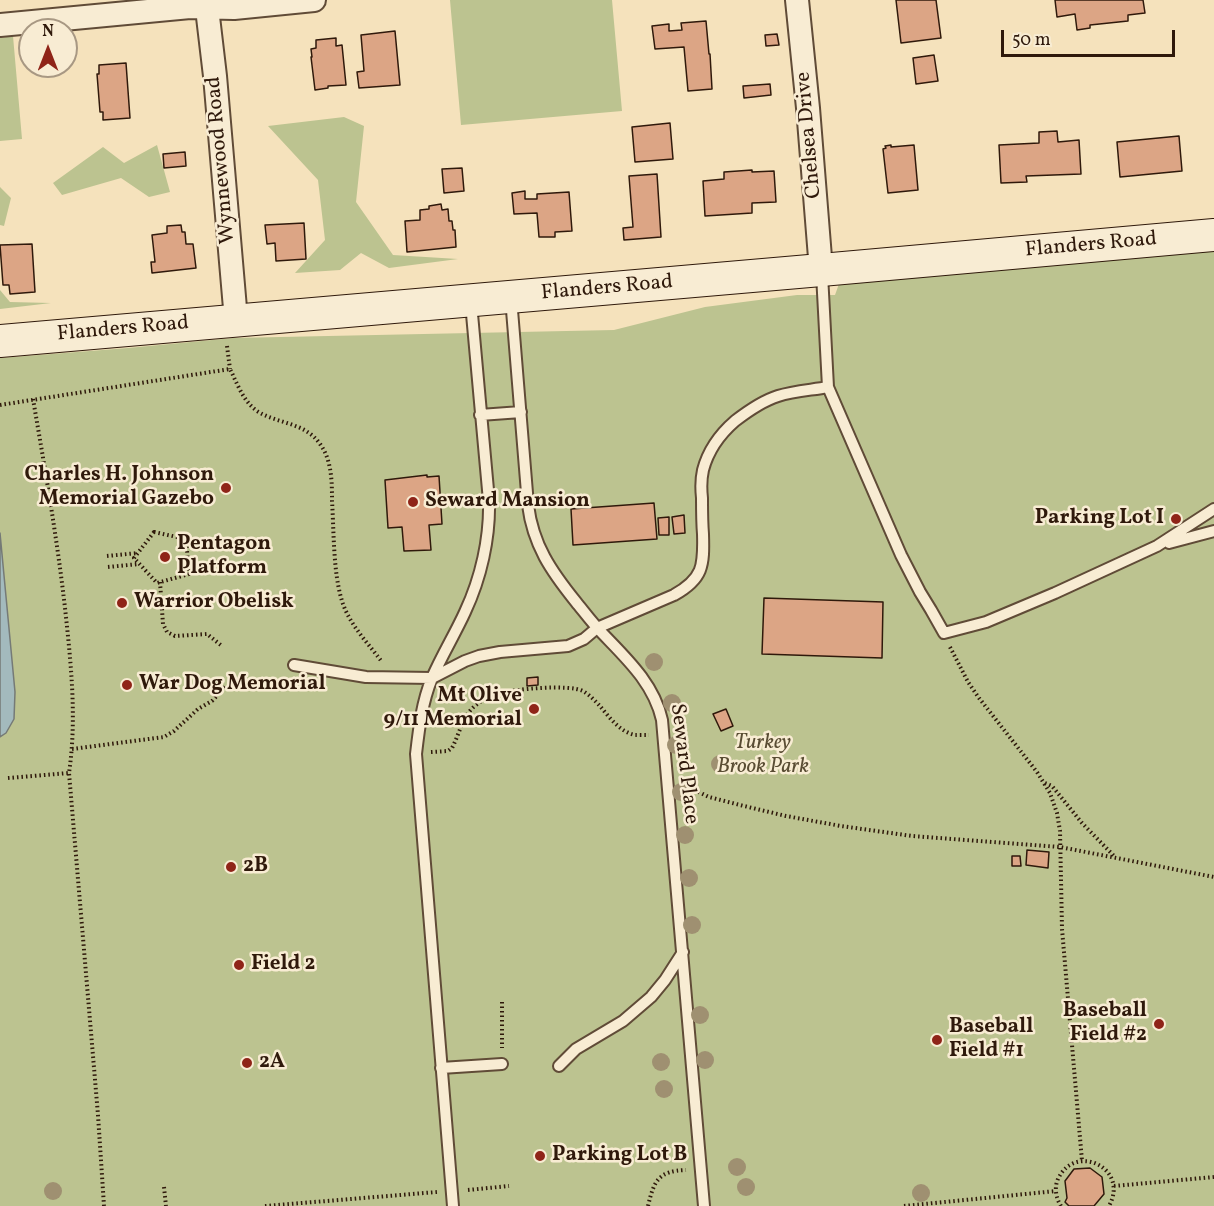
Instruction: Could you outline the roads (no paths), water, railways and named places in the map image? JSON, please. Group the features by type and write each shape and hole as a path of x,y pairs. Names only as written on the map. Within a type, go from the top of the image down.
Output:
{"main road":[{"name":"Flanders Road","path":"0,341 1214,235"}],"street":[{"path":"0,25 207,4 234,8 314,0"},
{"name":"Chelsea Drive","path":"797,0 821,270"},
{"name":"Wynnewood Road","path":"207,4 236,320"}],"lane":[{"path":"821,270 828,387 900,555 944,633 986,622 1055,593 1157,546 1214,509"},
{"name":"Seward Place","path":"511,297 529,515 535,538 552,572 597,628 639,673 654,696 659,709 683,952 704,1206"},
{"path":"453,1206 416,753 424,703 432,678 466,610 477,582 488,537 489,501 470,300"},
{"path":"294,665 353,675 432,678 479,656 568,646 584,639 597,628 674,595 686,588 701,569 704,557 702,472 713,447 731,425 761,403 779,396 828,387"},
{"path":"480,415 521,412"},
{"path":"1157,546 1214,531"},
{"path":"559,1066 576,1049 623,1021 651,997 683,952"},
{"path":"441,1068 502,1064"}],"water":[{"path":"0,533 15,692 14,719 6,733 0,737"}],"place":[{"name":"Charles H. Johnson Memorial Gazebo","path":"226,488"},
{"name":"Seward Mansion","path":"413,502"},
{"name":"Parking Lot I","path":"1176,519"},
{"name":"Pentagon Platform","path":"165,557"},
{"name":"Warrior Obelisk","path":"122,603"},
{"name":"War Dog Memorial","path":"127,685"},
{"name":"Mt Olive 9/11 Memorial","path":"534,709"},
{"name":"2B","path":"231,867"},
{"name":"Field 2","path":"239,965"},
{"name":"Baseball Field #2","path":"1159,1024"},
{"name":"Baseball Field #1","path":"937,1040"},
{"name":"2A","path":"247,1063"},
{"name":"Parking Lot B","path":"540,1156"}],"park label":[{"name":"Turkey Brook Park","path":"763,756"}]}
